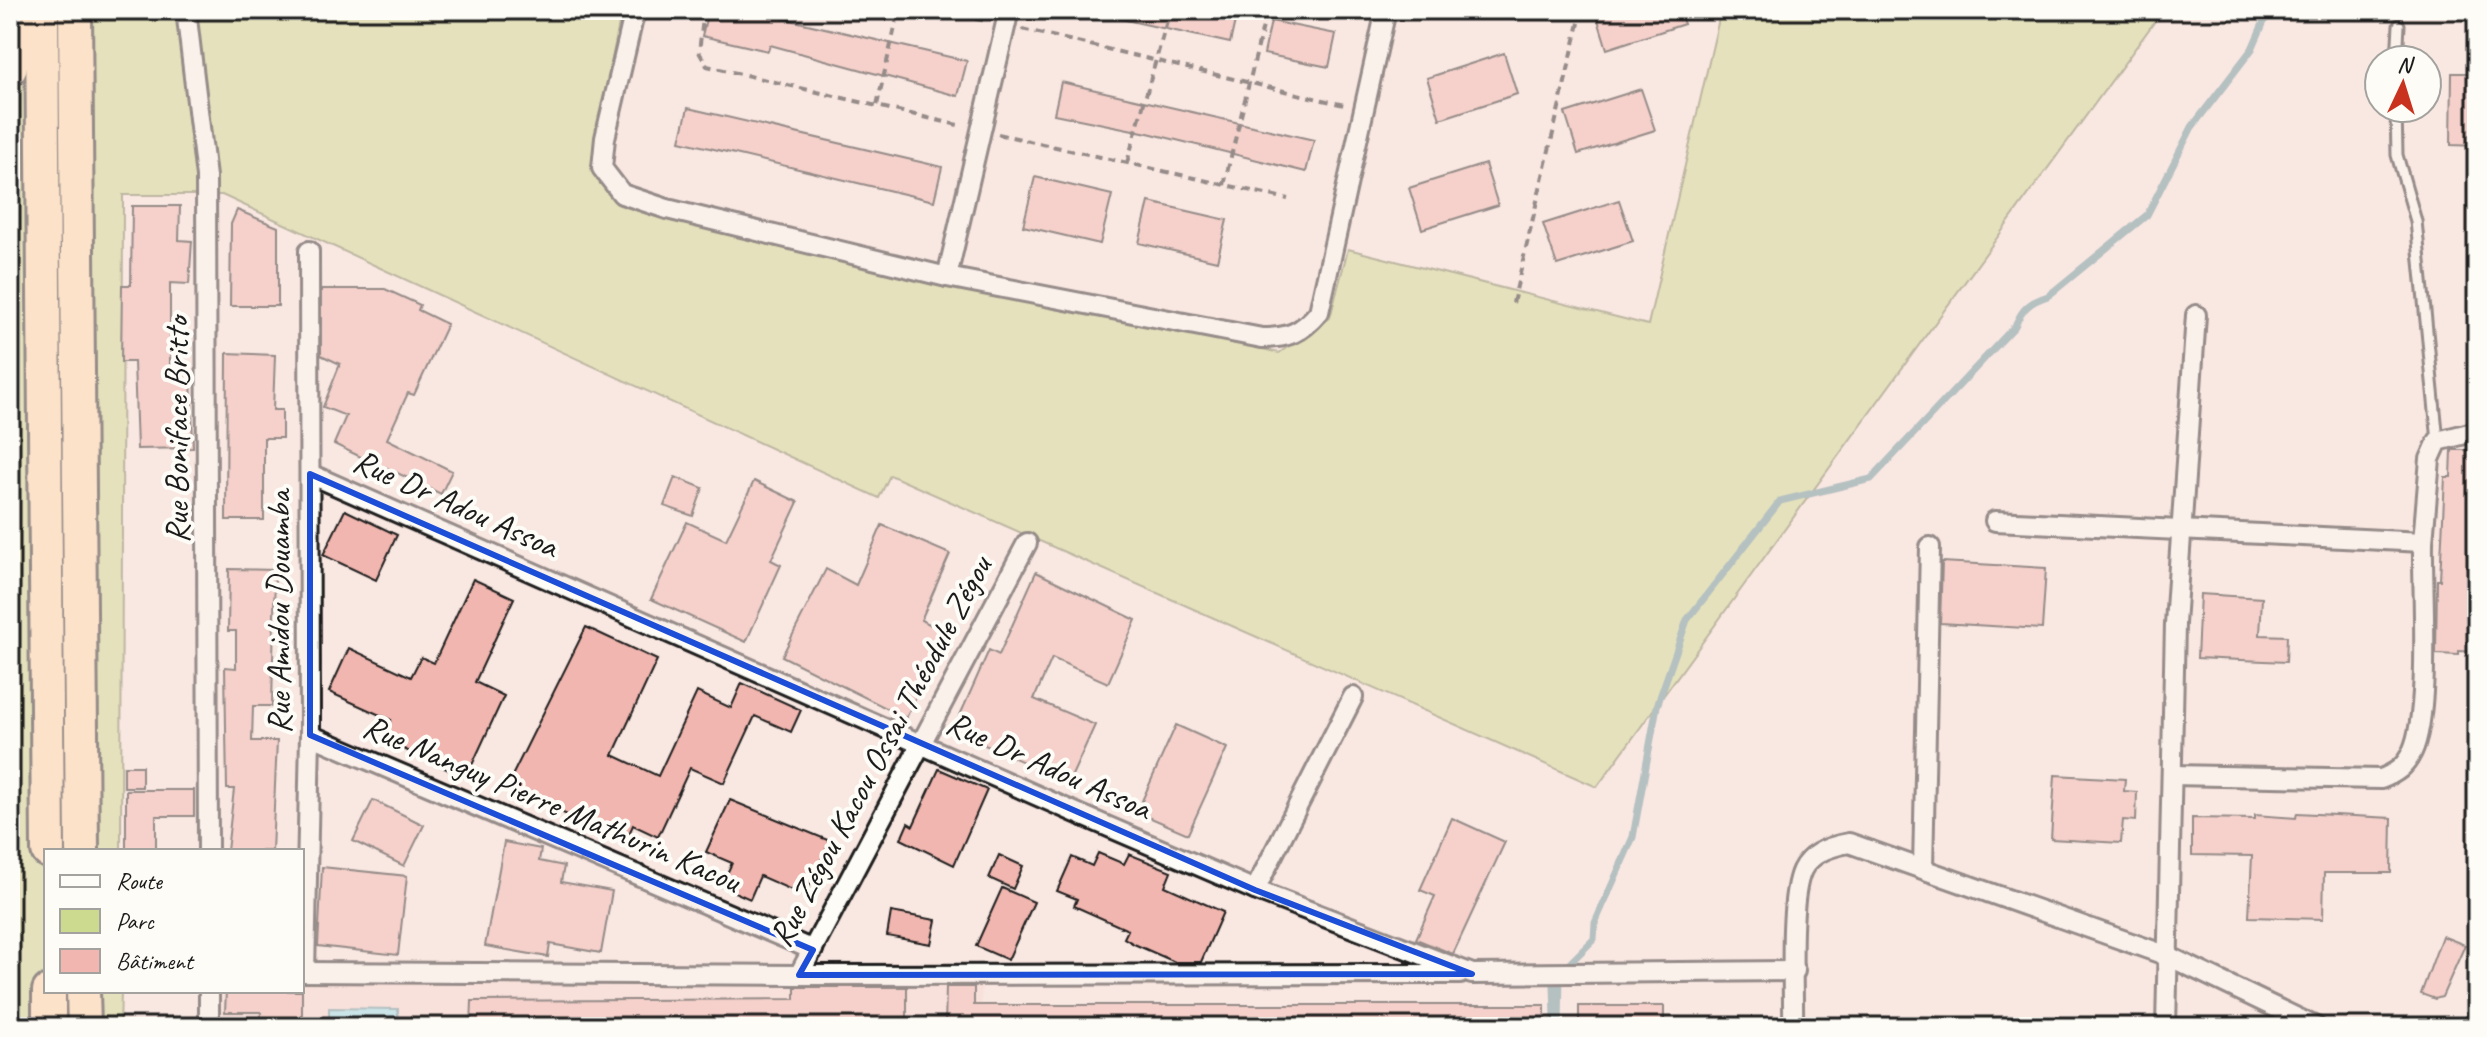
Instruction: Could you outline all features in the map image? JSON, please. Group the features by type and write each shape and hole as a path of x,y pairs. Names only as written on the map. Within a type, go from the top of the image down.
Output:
{"highway":[{"path":"10,69 17,37 18,10"},
{"path":"42,10 48,849"},
{"path":"75,10 82,849"},
{"path":"49,993 49,1027"},
{"path":"83,993 84,1027"}],"street":[{"name":"Rue Boniface Britto","path":"186,10 206,177 208,849"},
{"path":"635,10 605,138 602,168 622,194 667,209 947,277 1262,338 1286,338 1304,330 1319,312 1386,10"},
{"path":"947,277 1007,18"},
{"name":"Rue Amidou Douamba","path":"304,972 310,735 309,251"},
{"path":"2166,1027 2175,624 2196,315"},
{"path":"2172,775 2381,779 2398,772 2412,752 2421,721 2423,542 2430,459 2438,441 2477,431"},
{"name":"Rue Dr Adou Assoa","path":"310,474 1255,890 1472,974 1795,971"},
{"path":"1995,521 2423,542"},
{"name":"Rue Zégou Kacou Ossai Théodule Zégou","path":"304,972 799,975 1027,543"},
{"path":"1923,868 1930,547"},
{"path":"1255,890 1353,697"},
{"name":"Rue Nanguy Pierre Mathurin Kacou","path":"310,735 813,950"},
{"path":"1793,1027 1796,895 1802,868 1826,847 1849,843 2168,956 2316,1027"},
{"path":"799,975 1472,974"},
{"path":"209,993 209,1027"}],"lane":[{"path":"2398,44 2399,25"},
{"path":"2396,124 2397,155 2416,221 2438,441"}],"path":[{"path":"877,106 899,10"},
{"path":"934,10 1007,18 1156,61 1364,109"},
{"path":"1127,163 1170,10"},
{"path":"1224,185 1267,10"},
{"path":"1513,303 1582,10"}],"highlighted area":[{"path":"310,474 1255,890 1472,974 799,975 813,950 310,735"}],"shaded area":[{"path":"982,977 981,1027 222,1027 222,993 304,993 304,979"}],"green space":[{"path":"10,10 578,10 620,19 595,143 621,197 1279,353 1330,318 1348,249 1648,325 1721,10 2163,10 1597,787 890,475 879,498 222,195 123,195 121,849 44,849 44,993 121,993 120,1027 10,1027"}],"water":[{"path":"329,1008 398,1009 398,1027 329,1027"}],"building":[{"path":"708,10 747,10 967,61 958,96 770,45 768,51 702,36"},
{"path":"1113,10 1237,12 1230,43 1112,17"},
{"path":"1595,10 1679,10 1684,24 1607,49"},
{"path":"1271,21 1336,34 1329,67 1264,54"},
{"path":"1504,53 1517,94 1440,119 1427,78"},
{"path":"2452,73 2477,73 2477,146 2451,145"},
{"path":"1061,82 1314,140 1306,172 1148,133 1054,114"},
{"path":"1641,89 1655,130 1578,154 1565,113"},
{"path":"688,108 942,167 934,201 680,141"},
{"path":"1485,164 1498,205 1422,229 1409,188"},
{"path":"1035,177 1112,195 1100,244 1023,226"},
{"path":"1619,200 1633,241 1557,265 1543,224"},
{"path":"1149,202 1227,220 1217,261 1139,243"},
{"path":"132,206 180,206 179,240 192,241 189,284 170,283 170,370 191,369 193,448 137,449 134,362 121,362 122,285 131,285"},
{"path":"237,210 278,227 278,306 230,306 231,224"},
{"path":"321,289 385,289 420,305 418,310 447,324 414,395 408,393 387,439 452,471 441,494 385,467 379,481 357,471 363,458 334,444 346,416 323,407 340,364 321,355"},
{"path":"227,353 275,355 273,410 282,410 282,438 264,438 264,520 226,520"},
{"path":"2452,450 2477,450 2477,652 2459,651 2459,655 2436,654 2437,580 2440,580 2445,477 2451,477"},
{"path":"675,477 703,488 693,516 664,506"},
{"path":"754,481 798,502 771,560 781,565 746,642 651,599 687,522 726,540"},
{"path":"345,510 397,535 376,580 323,555"},
{"path":"882,525 950,554 921,620 948,633 906,718 782,656 826,569 856,585"},
{"path":"1942,562 2046,568 2042,629 1940,623"},
{"path":"229,569 275,570 272,706 253,706 252,741 277,741 272,849 227,849 234,789 227,789 225,667 236,668 236,631 228,631"},
{"path":"1036,572 1136,620 1108,683 1052,658 1034,699 1095,725 1069,782 953,731 989,650 999,655"},
{"path":"473,579 514,598 475,682 504,696 466,778 382,739 391,720 329,692 349,648 411,677 421,657 434,663"},
{"path":"2200,594 2262,598 2260,635 2287,636 2286,662 2197,658"},
{"path":"586,627 657,660 613,755 658,776 697,692 731,708 742,683 801,710 791,732 755,716 724,783 690,768 658,837 633,825 625,843 507,786"},
{"path":"1176,725 1227,748 1188,834 1137,812"},
{"path":"124,766 142,766 142,787 124,787"},
{"path":"939,769 987,790 954,865 901,839 908,823 913,826"},
{"path":"2055,775 2125,779 2124,791 2137,792 2136,821 2123,820 2121,843 2051,839"},
{"path":"126,790 194,790 194,816 156,816 156,849 126,849"},
{"path":"373,800 424,825 404,866 353,841"},
{"path":"730,800 830,841 805,896 760,876 750,899 721,886 732,863 706,852"},
{"path":"2297,813 2392,818 2391,873 2324,873 2323,919 2249,917 2252,856 2192,855 2192,818 2255,819 2255,815 2296,818"},
{"path":"1452,818 1505,842 1453,954 1416,939 1435,896 1420,890"},
{"path":"504,842 541,849 539,861 564,866 561,882 612,891 601,953 550,944 548,957 485,946"},
{"path":"1098,853 1124,864 1129,854 1171,871 1165,886 1223,912 1201,962 1175,962 1134,944 1124,938 1128,930 1074,906 1077,899 1057,891 1072,857 1092,866"},
{"path":"999,855 1023,866 1013,889 989,878"},
{"path":"322,867 407,876 398,955 318,946"},
{"path":"1002,888 1034,902 1008,960 976,946"},
{"path":"891,912 936,920 931,944 887,936"},
{"path":"2442,936 2465,945 2442,997 2435,999 2421,994"},
{"path":"795,987 907,987 907,1027 471,1027 472,1001 795,999"},
{"path":"946,987 974,987 974,1005 1545,1005 1545,1027 945,1027"},
{"path":"226,993 302,993 302,1027 260,1027 261,1012 225,1012"},
{"path":"1579,1006 1664,1006 1664,1027 1579,1027"}],"waterway":[{"path":"1559,1027 1560,973 1594,939 1595,923 1633,837 1657,706 1687,620 1780,501 1871,479 2015,326 2027,307 2048,296 2147,215 2192,127 2252,49 2269,10"},
{"path":"1554,985 1555,1018"}]}
